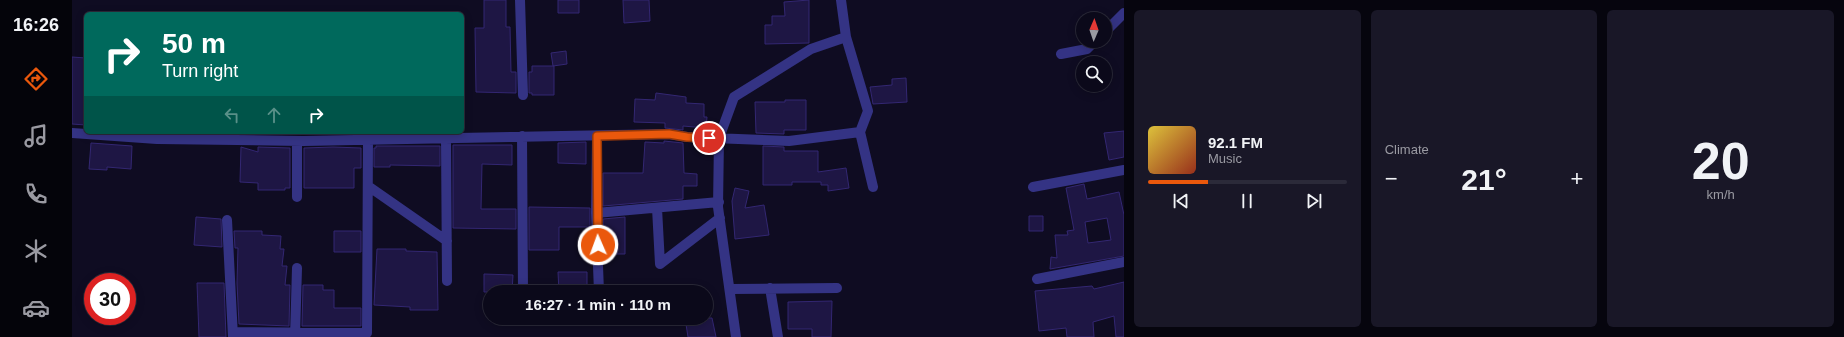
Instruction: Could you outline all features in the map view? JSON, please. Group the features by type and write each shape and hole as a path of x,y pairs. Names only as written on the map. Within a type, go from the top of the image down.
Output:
{"street":[{"path":"520,0 524,95"},
{"path":"841,0 846,37 868,111 860,132 873,187"},
{"path":"1112,25 1124,13"},
{"path":"736,337 719,202 719,138 734,97 811,49 846,37"},
{"path":"1061,54 1088,48"},
{"path":"105,134 157,139 297,141 669,134 687,137 789,141 860,132"},
{"path":"72,133 84,133"},
{"path":"522,136 523,285"},
{"path":"597,136 596,213 599,285"},
{"path":"446,139 447,281"},
{"path":"228,220 233,334 368,335 368,140"},
{"path":"297,141 297,197"},
{"path":"1033,187 1124,170"},
{"path":"368,186 447,241"},
{"path":"596,213 719,202"},
{"path":"657,208 660,264 720,218"},
{"path":"1036,279 1124,262"},
{"path":"295,334 297,268"},
{"path":"770,288 778,337"},
{"path":"730,289 837,288"}],"building":[{"path":"484,0 506,0 506,27 510,27 511,72 516,72 516,93 476,92 475,28 484,28"},
{"path":"558,0 579,0 579,13 558,13"},
{"path":"623,0 649,0 650,21 624,23"},
{"path":"809,0 809,43 765,44 765,25 772,25 772,16 785,16 784,2"},
{"path":"566,51 567,64 553,66 551,53"},
{"path":"72,57 84,58 84,125 72,124"},
{"path":"532,66 554,66 554,95 532,95 532,93 529,93 529,72 532,72"},
{"path":"906,78 907,102 873,104 870,87 892,85 892,79"},
{"path":"656,93 686,97 686,103 704,104 704,117 707,117 706,128 683,126 683,130 665,128 665,123 634,122 635,99 655,100"},
{"path":"785,100 806,100 806,130 784,130 784,134 756,133 755,102 785,102"},
{"path":"1124,131 1124,157 1109,160 1104,133"},
{"path":"664,141 683,143 684,173 697,174 697,186 683,186 683,199 603,206 603,173 643,173 645,142 664,143"},
{"path":"586,142 586,164 558,163 558,143"},
{"path":"91,143 132,146 131,169 107,167 107,170 89,169"},
{"path":"453,145 512,145 512,165 482,164 481,209 516,209 516,229 453,228"},
{"path":"376,146 440,146 440,166 390,165 390,167 374,167 374,148 376,148"},
{"path":"763,146 784,147 784,151 818,151 818,172 846,168 849,188 828,191 828,185 821,185 821,182 792,182 792,185 763,185"},
{"path":"241,147 258,152 258,147 290,148 290,188 285,188 285,190 258,190 258,183 240,182"},
{"path":"304,148 361,148 361,168 354,168 354,188 304,188"},
{"path":"1084,184 1087,199 1119,192 1124,215 1124,256 1050,269 1051,257 1057,258 1055,235 1068,235 1067,231 1074,230 1066,188","holes":["1107,218 1111,240 1088,243 1085,222"]},
{"path":"735,188 749,191 745,208 764,205 769,235 735,239 732,201"},
{"path":"529,207 590,208 590,227 559,227 559,250 529,250"},
{"path":"1029,216 1043,216 1043,231 1029,231"},
{"path":"196,217 221,219 222,247 194,245"},
{"path":"625,217 625,254 604,254 603,219"},
{"path":"234,231 262,231 262,235 281,236 280,249 284,249 282,266 287,266 285,285 290,285 289,326 239,324 237,283 238,248 235,248"},
{"path":"334,231 361,231 361,252 334,252"},
{"path":"377,249 406,249 406,251 437,252 438,310 410,310 410,307 374,305"},
{"path":"558,272 587,272 587,285 559,285"},
{"path":"484,274 513,275 512,285 484,285"},
{"path":"1124,282 1124,337 1116,337 1114,316 1093,322 1094,337 1067,337 1066,328 1039,331 1035,291 1092,286 1094,289"},
{"path":"197,283 224,283 226,337 199,337"},
{"path":"303,285 323,285 323,290 334,290 334,308 361,308 361,326 302,326"},
{"path":"832,301 831,337 812,337 812,329 788,329 788,302"},
{"path":"713,323 716,337 688,337 686,325 713,325"}],"route":[{"path":"598,245 596,213 597,136 669,134 709,138"}]}
